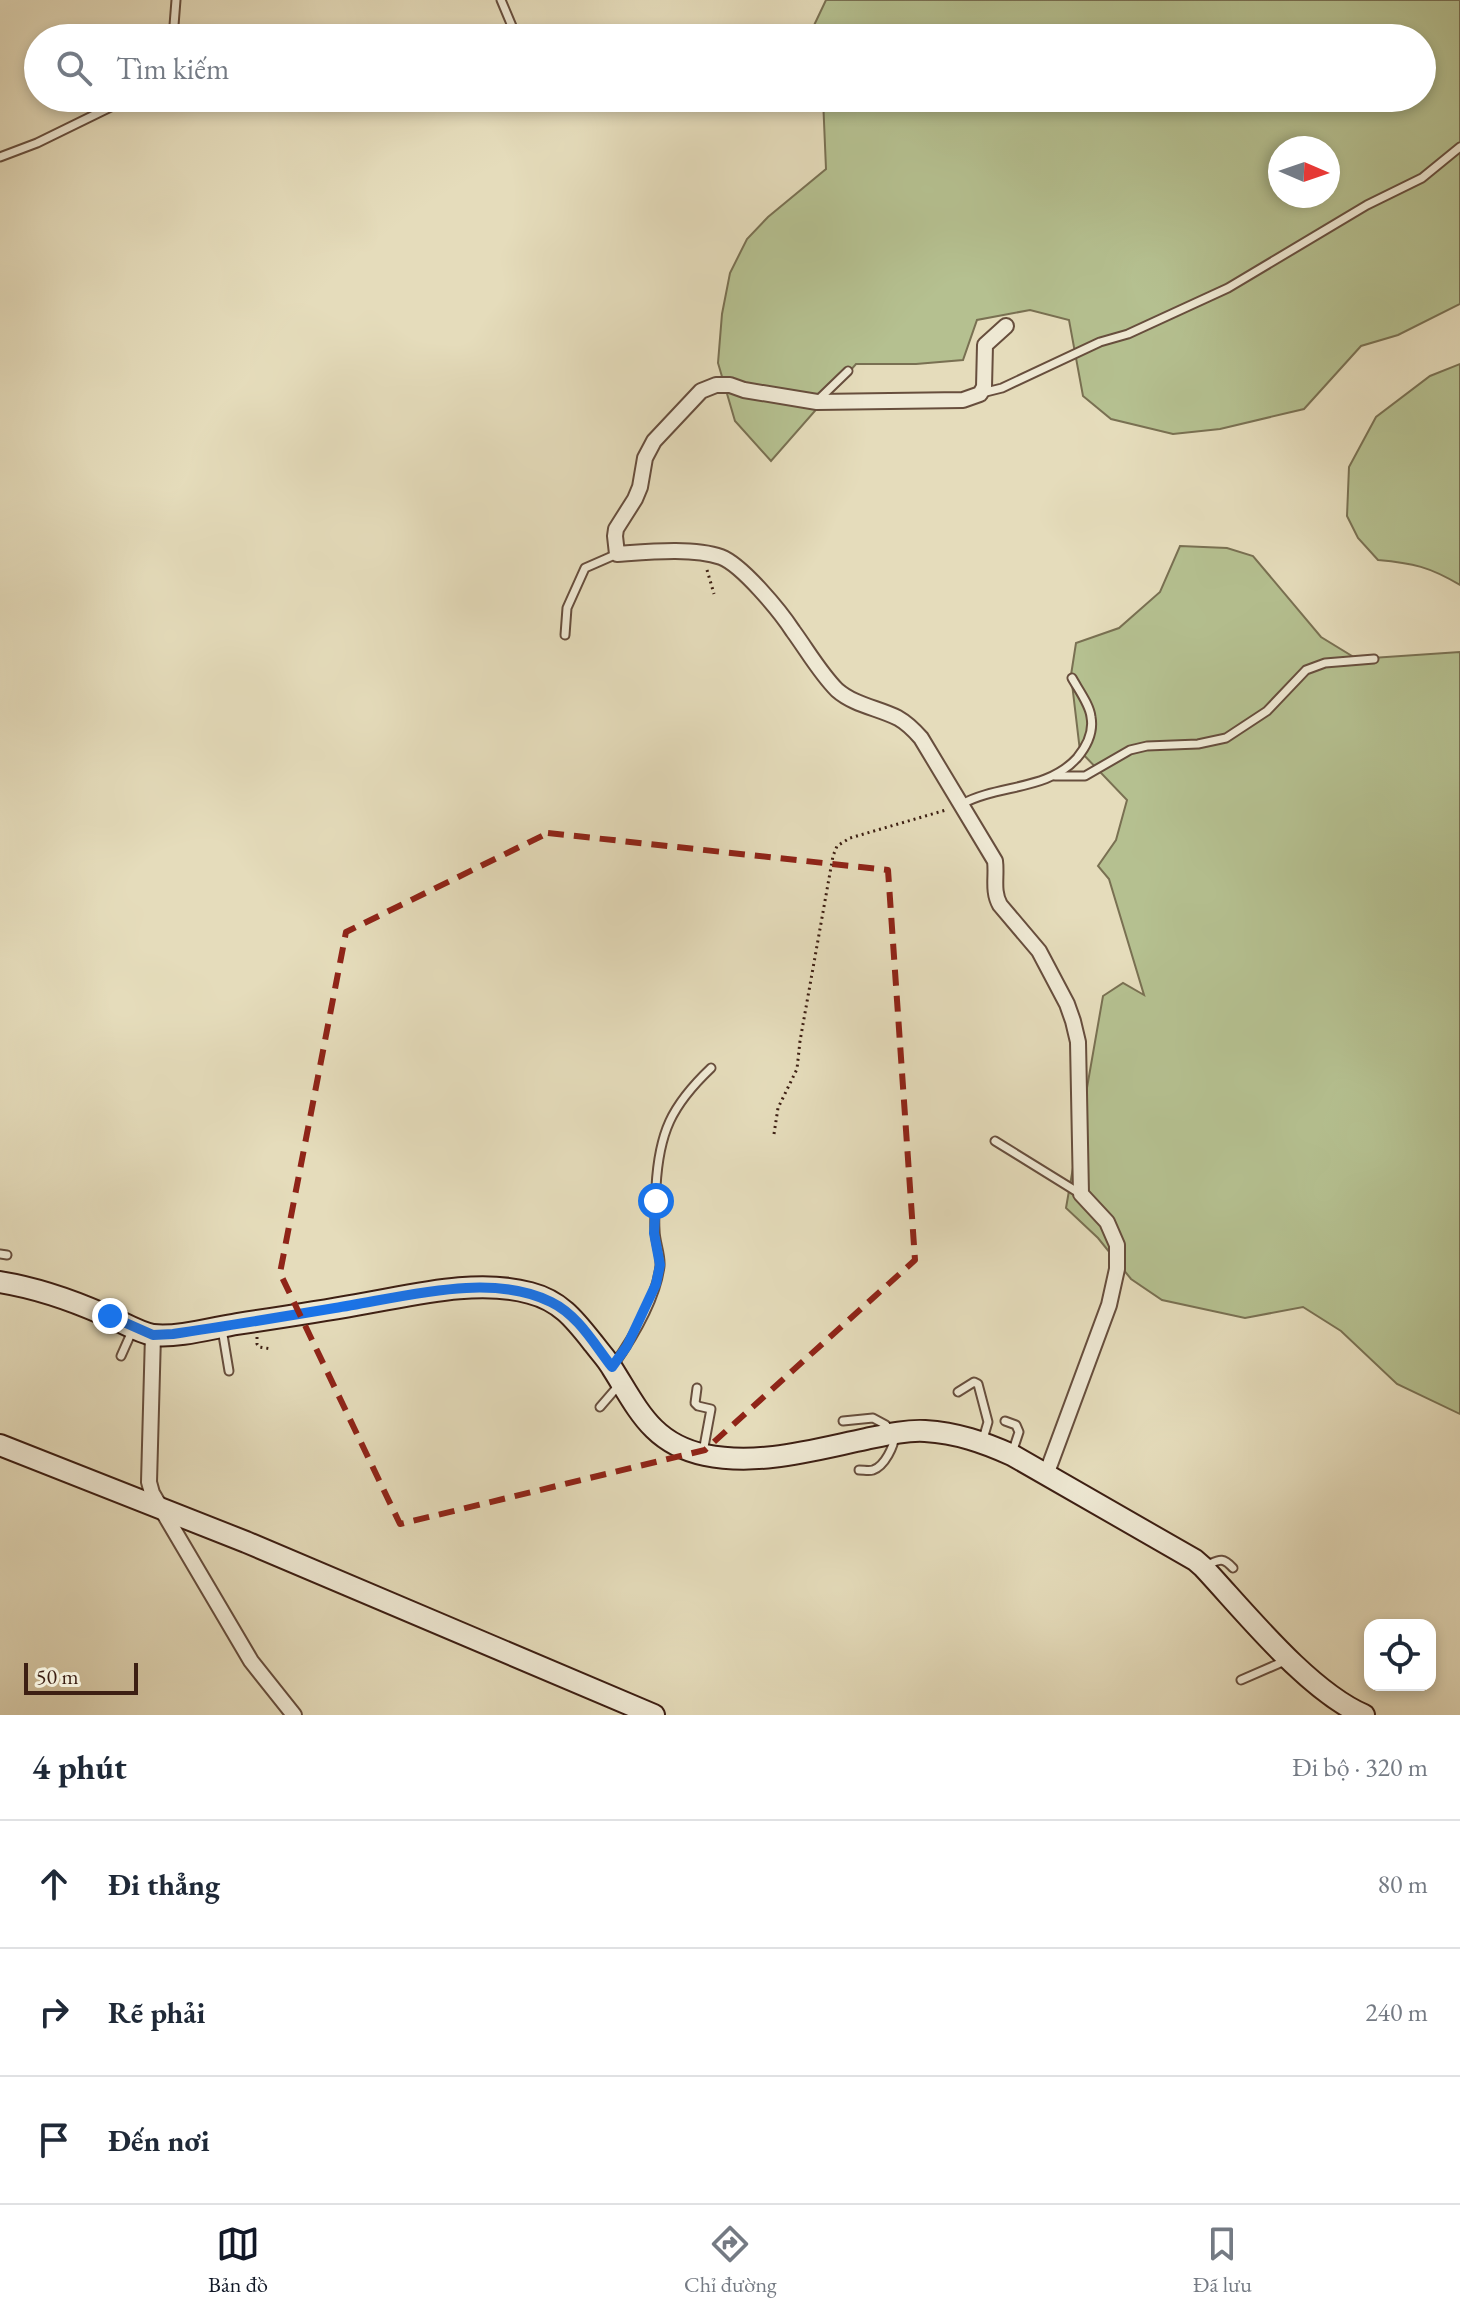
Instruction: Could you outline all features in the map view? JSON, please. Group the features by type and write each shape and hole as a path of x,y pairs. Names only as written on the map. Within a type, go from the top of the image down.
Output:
{"street":[{"path":"1006,326 985,345 984,387 980,394 963,400 817,402 730,385 716,385 701,391 654,441 645,458 640,487 615,536 617,554 657,551 707,554 734,564 781,612 829,682 852,701 897,718 911,727 921,738 995,861 996,898 1039,951 1067,1004 1078,1042 1081,1194 1107,1222 1117,1245 1117,1269 1109,1305 1046,1475"},
{"path":"0,1282 61,1296 143,1331 173,1334 420,1294 474,1288 530,1293 570,1313 636,1409 656,1433 677,1447 731,1459 778,1457 892,1434 924,1431 983,1441 1012,1455 1203,1567 1289,1659 1336,1698 1364,1715"},
{"path":"143,1331 149,1482 160,1508 251,1661 294,1715"},
{"path":"0,1445 246,1542 654,1715"}],"lane":[{"path":"174,24 176,0"},
{"path":"501,0 511,24"},
{"path":"0,157 100,112"},
{"path":"980,394 1002,388 1100,342 1121,337 1228,288 1367,205 1422,178 1460,147"},
{"path":"817,402 848,371"},
{"path":"565,635 567,608 585,568 617,554"},
{"path":"1055,776 1085,776 1130,750 1147,746 1198,744 1226,738 1267,711 1306,670 1325,663 1374,659"},
{"path":"960,805 973,798 1036,783 1055,776 1071,765 1085,749 1091,735 1092,716 1072,678"},
{"path":"600,1407 656,1284 660,1265 655,1223 658,1158 664,1132 689,1089 711,1068"},
{"path":"995,1141 1081,1194"},
{"path":"222,1327 229,1371"},
{"path":"121,1356 143,1331"},
{"path":"958,1392 974,1382 978,1384 988,1422 983,1441"},
{"path":"697,1388 695,1403 711,1409 702,1455"},
{"path":"843,1421 873,1418 886,1425 892,1434 891,1450 877,1467 859,1470"},
{"path":"1005,1421 1016,1425 1019,1432 1012,1455"},
{"path":"1203,1567 1221,1559 1233,1568"},
{"path":"1241,1680 1289,1659"}],"path":[{"path":"707,554 706,569 714,594"},
{"path":"774,1134 778,1108 797,1069 837,846 850,838 960,805"}],"highlighted area":[{"path":"548,833 888,870 915,1260 705,1450 400,1524 280,1273 346,932"}],"green space":[{"path":"826,0 1460,0 1460,304 1398,335 1361,346 1304,409 1220,429 1173,434 1111,419 1083,396 1069,320 1030,310 977,320 963,360 856,364 771,461 735,421 718,363 722,314 730,273 747,239 768,217 826,169 824,112 1436,112 1436,24 815,24"},
{"path":"1460,364 1460,585 1421,567 1378,560 1358,538 1347,516 1349,467 1376,417 1430,376"},
{"path":"1180,546 1227,548 1253,556 1321,637 1357,659 1460,652 1460,1414 1397,1384 1341,1331 1303,1307 1245,1318 1162,1300 1131,1279 1098,1238 1066,1208 1103,996 1123,983 1144,995 1109,879 1098,866 1116,840 1127,800 1080,751 1071,675 1076,643 1119,628 1160,592"}],"route":[{"path":"110,1316 153,1335 173,1334 420,1294 474,1288 504,1289 530,1293 570,1313 612,1367 627,1346 656,1284 660,1265 654,1233 656,1201"}]}
